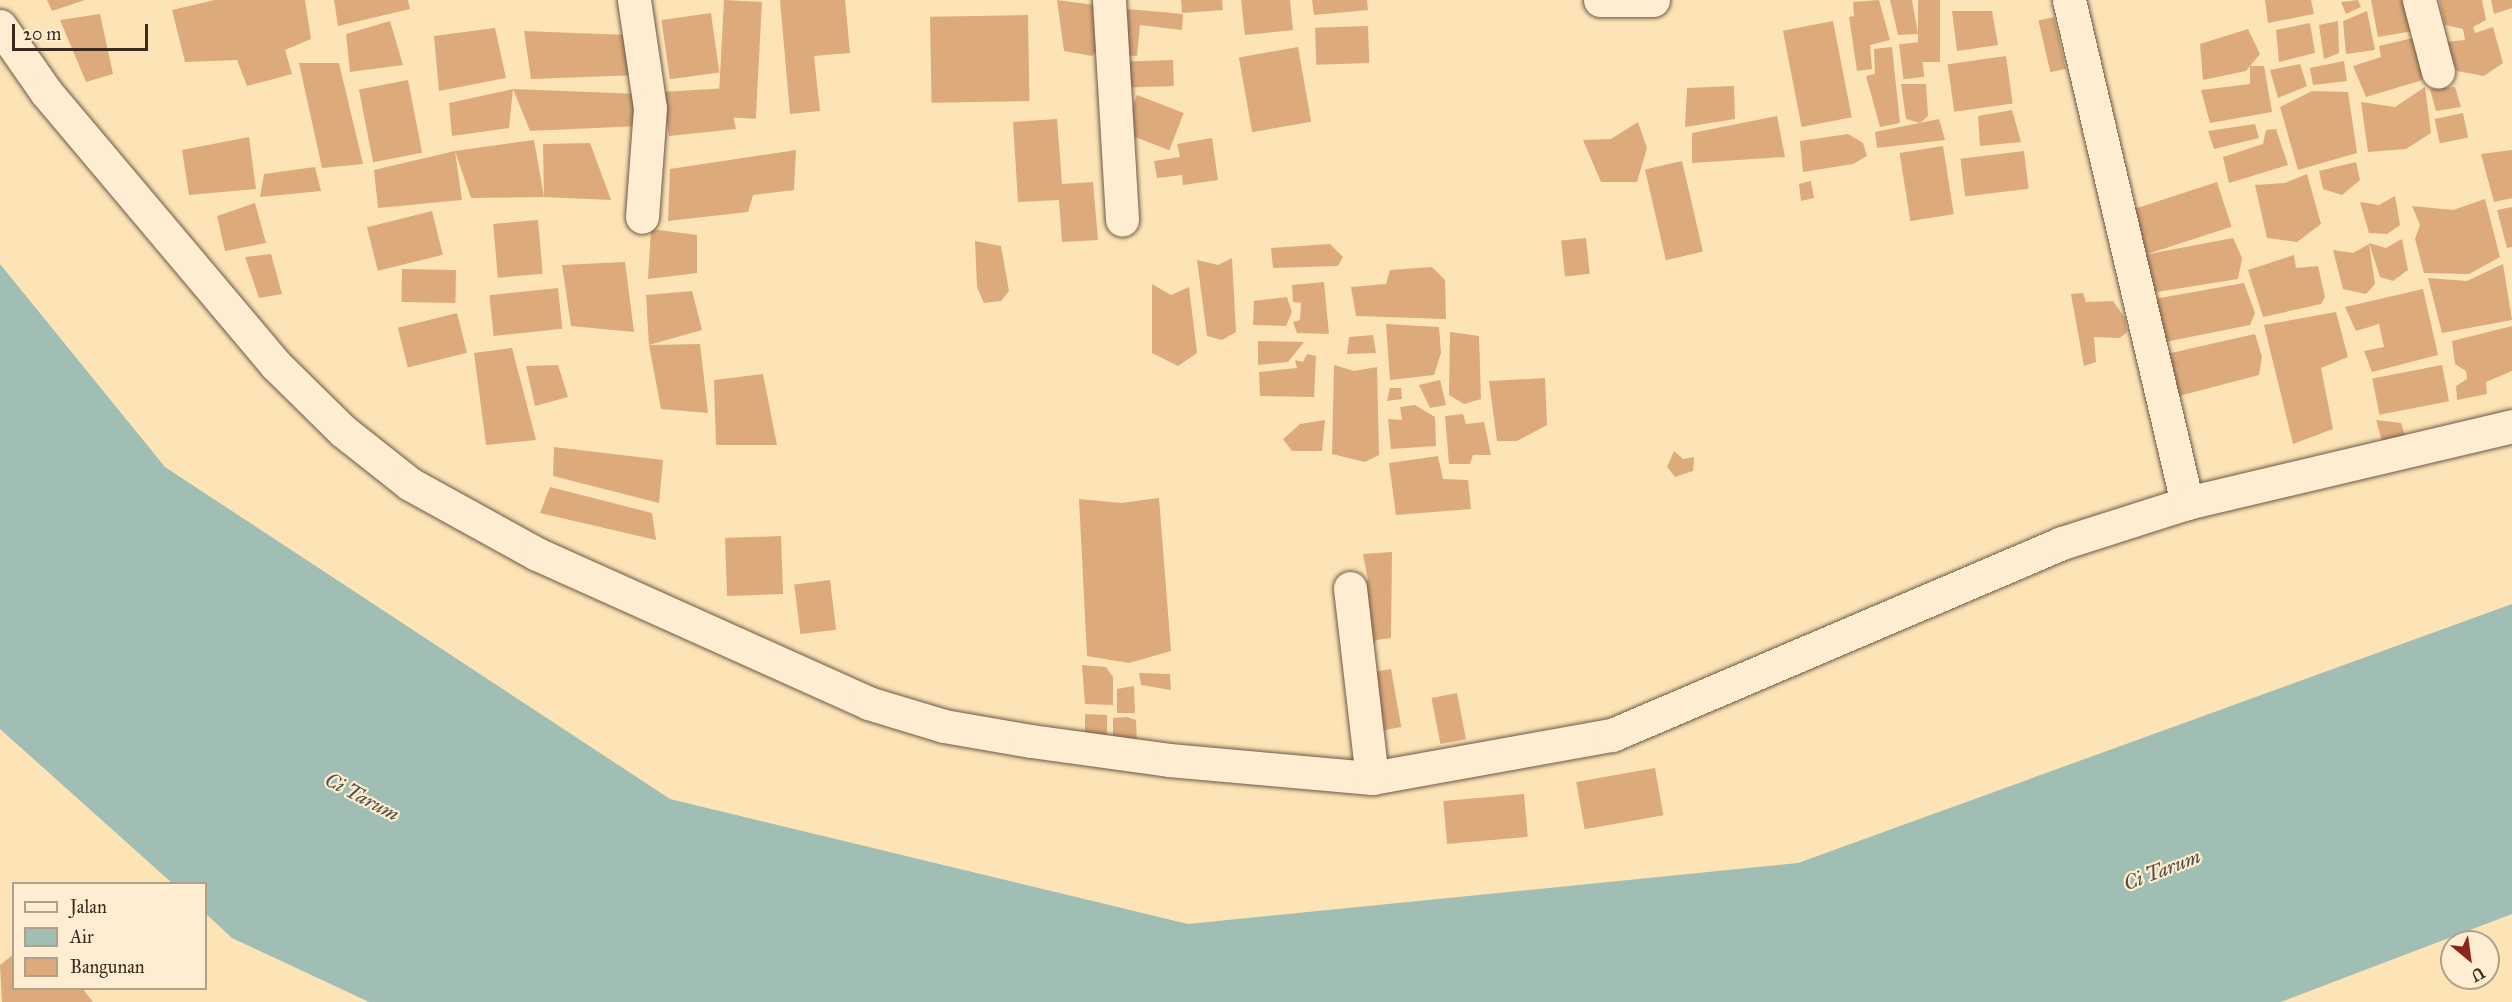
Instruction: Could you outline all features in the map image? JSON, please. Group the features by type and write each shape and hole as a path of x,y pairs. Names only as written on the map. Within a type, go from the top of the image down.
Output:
{"street":[{"path":"634,0 650,108 642,217"},
{"path":"1109,0 1122,220"},
{"path":"1600,0 1653,0"},
{"path":"2069,0 2187,503"},
{"path":"2419,0 2438,72"},
{"path":"0,26 46,92 276,365 343,431 410,484 528,549 868,703 944,726 1169,760 1372,778 1612,735 1945,589 2187,503 2512,426"},
{"path":"1350,588 1372,778"}],"water":[{"name":"Ci Tarum","path":"0,264 165,467 670,799 1188,924 1798,863 2512,604 2512,914 2470,930 2440,930 2440,941 2281,1002 369,1002 232,938 207,915 207,882 171,882 0,729"}],"building":[{"path":"47,0 85,0 52,11"},
{"path":"215,0 305,0 311,39 285,50 292,74 247,86 237,60 185,62 172,10"},
{"path":"334,0 408,0 410,9 338,26"},
{"path":"724,0 762,2 756,119 718,117"},
{"path":"780,0 845,0 850,53 814,56 820,111 790,114"},
{"path":"1057,0 1109,7 1110,38 1092,56 1064,51"},
{"path":"1181,0 1222,0 1223,10 1182,13"},
{"path":"1241,0 1290,0 1293,30 1245,35"},
{"path":"1312,0 1367,0 1368,10 1314,15"},
{"path":"1879,0 1890,40 1870,45 1872,69 1857,71 1849,17 1854,16 1853,2"},
{"path":"1890,0 1912,0 1918,34 1898,35"},
{"path":"1918,0 1940,0 1940,62 1918,62"},
{"path":"2265,0 2311,0 2314,14 2268,23"},
{"path":"2358,0 2361,7 2346,14 2341,2"},
{"path":"2371,0 2413,0 2419,30 2378,37"},
{"path":"2439,0 2482,0 2486,20 2473,27 2475,33 2493,27 2503,63 2484,76 2457,71 2446,42 2465,40 2463,29 2445,25"},
{"path":"2491,0 2512,0 2512,8 2494,14"},
{"path":"1127,9 1183,14 1182,30 1140,25 1137,56 1122,55"},
{"path":"1952,11 1992,11 1998,45 1957,51"},
{"path":"2367,11 2375,50 2346,54 2343,21"},
{"path":"711,13 719,72 670,79 661,20"},
{"path":"100,14 113,74 86,82 60,20"},
{"path":"1028,15 1030,101 932,103 930,17"},
{"path":"2054,17 2066,69 2050,72 2038,21"},
{"path":"390,21 403,65 350,72 346,34"},
{"path":"1833,21 1852,117 1802,127 1783,31"},
{"path":"2338,21 2339,53 2324,59 2319,25"},
{"path":"2310,23 2315,53 2279,62 2276,30"},
{"path":"1368,26 1369,63 1316,65 1315,28"},
{"path":"495,28 506,78 439,91 434,36"},
{"path":"2248,29 2260,54 2246,71 2203,80 2200,44"},
{"path":"524,31 628,35 639,75 531,79"},
{"path":"2417,37 2426,79 2366,97 2353,66 2381,57 2379,46"},
{"path":"1920,42 1924,77 1903,79 1899,45"},
{"path":"1298,47 1311,122 1252,132 1239,57"},
{"path":"1892,47 1900,123 1880,127 1866,76 1875,74 1874,49"},
{"path":"2006,56 2013,104 1954,112 1948,64"},
{"path":"1173,60 1174,86 1128,88 1127,62"},
{"path":"2344,61 2347,81 2313,85 2310,68"},
{"path":"299,63 339,63 363,164 322,168"},
{"path":"2300,64 2307,86 2278,98 2270,70"},
{"path":"2250,66 2264,66 2272,112 2210,123 2201,90 2250,84"},
{"path":"408,80 422,153 373,162 359,90"},
{"path":"1901,84 1926,84 1928,116 1920,123 1906,119"},
{"path":"1734,86 1735,119 1685,127 1687,88"},
{"path":"2425,87 2431,133 2406,149 2368,152 2361,102 2395,107"},
{"path":"2455,87 2461,107 2436,111 2430,89"},
{"path":"727,88 736,129 669,136 662,92"},
{"path":"513,89 640,94 639,126 530,131"},
{"path":"513,89 509,128 452,136 449,103"},
{"path":"2312,91 2348,92 2357,153 2298,170 2280,107"},
{"path":"1137,95 1184,113 1169,150 1123,132"},
{"path":"2012,110 2021,142 1980,146 1978,116"},
{"path":"2463,113 2468,137 2440,143 2435,119"},
{"path":"1777,116 1785,157 1692,163 1692,133"},
{"path":"1057,119 1062,184 1093,182 1098,240 1062,242 1059,200 1018,202 1013,122"},
{"path":"1939,119 1945,140 1877,148 1875,132"},
{"path":"1638,122 1647,148 1637,182 1601,182 1583,140 1611,139"},
{"path":"2255,124 2259,138 2214,149 2208,131"},
{"path":"2276,129 2288,165 2229,183 2223,157 2263,144 2266,130"},
{"path":"1848,134 1863,143 1867,156 1853,164 1803,172 1800,141"},
{"path":"249,137 256,189 189,195 182,150"},
{"path":"1212,138 1218,180 1183,185 1182,175 1157,178 1154,161 1180,157 1177,144"},
{"path":"534,140 544,197 471,198 455,151"},
{"path":"590,143 611,200 544,197 543,144"},
{"path":"1943,146 1954,214 1910,221 1900,153"},
{"path":"796,150 794,190 753,195 748,212 668,221 670,169"},
{"path":"2512,150 2512,198 2494,202 2481,154"},
{"path":"455,151 462,200 378,208 374,170"},
{"path":"2024,151 2029,189 1965,197 1960,159"},
{"path":"1682,161 1703,252 1666,260 1645,170"},
{"path":"2356,162 2360,180 2342,195 2323,189 2319,171"},
{"path":"315,167 321,191 260,197 264,174"},
{"path":"2307,174 2321,224 2297,242 2267,238 2255,185 2285,183"},
{"path":"1811,181 1814,198 1801,201 1799,184"},
{"path":"2217,182 2232,227 2140,256 2126,212"},
{"path":"2395,196 2400,225 2387,234 2369,233 2360,202 2379,205"},
{"path":"2485,199 2500,257 2469,274 2424,273 2415,239 2420,225 2412,206 2453,210"},
{"path":"255,203 266,243 225,251 217,216"},
{"path":"2512,207 2512,247 2507,248 2497,210"},
{"path":"432,211 443,255 378,271 367,227"},
{"path":"538,220 543,274 498,278 493,224"},
{"path":"651,229 697,235 697,273 648,279"},
{"path":"1586,238 1590,274 1565,276 1561,241"},
{"path":"2233,238 2242,258 2238,279 2144,294 2138,256"},
{"path":"2402,239 2408,270 2393,281 2380,277 2369,243 2386,248"},
{"path":"975,241 1001,246 1009,291 1001,301 984,303 977,287"},
{"path":"1330,244 1343,257 1338,266 1273,268 1271,248"},
{"path":"2369,244 2375,284 2366,294 2343,289 2333,250 2353,253"},
{"path":"271,254 282,294 259,298 245,257"},
{"path":"2294,255 2296,268 2318,266 2325,297 2321,304 2263,317 2248,270"},
{"path":"1232,258 1236,332 1222,340 1207,336 1197,260 1218,265"},
{"path":"625,262 634,332 571,326 562,265"},
{"path":"2503,264 2512,320 2442,333 2428,278 2467,281"},
{"path":"1432,267 1445,280 1446,319 1356,316 1351,287 1386,284 1390,270"},
{"path":"402,269 456,270 455,303 401,302"},
{"path":"1324,282 1329,334 1297,333 1293,322 1300,320 1301,303 1293,302 1292,285"},
{"path":"2244,283 2255,313 2250,325 2155,344 2143,301"},
{"path":"1152,284 1171,295 1189,287 1197,353 1178,366 1152,353"},
{"path":"558,288 562,329 494,336 489,295"},
{"path":"2423,289 2438,355 2372,372 2364,351 2384,347 2379,324 2356,331 2345,307"},
{"path":"692,291 702,330 649,345 646,295"},
{"path":"2083,293 2086,302 2113,301 2125,318 2127,332 2120,338 2094,337 2096,362 2084,366 2071,294"},
{"path":"1287,297 1292,312 1286,326 1253,325 1254,301"},
{"path":"2336,312 2348,357 2321,368 2333,429 2293,444 2264,325"},
{"path":"457,313 467,353 408,368 398,328"},
{"path":"1386,324 1439,327 1441,353 1434,375 1390,380"},
{"path":"2512,326 2512,371 2486,382 2487,394 2457,400 2456,386 2467,379 2466,371 2455,364 2452,341"},
{"path":"1450,332 1479,336 1481,399 1464,404 1449,395"},
{"path":"2255,334 2262,357 2259,375 2179,396 2162,355"},
{"path":"1373,335 1376,353 1347,354 1349,337"},
{"path":"1258,341 1304,342 1288,362 1258,365"},
{"path":"700,344 708,413 661,409 649,345"},
{"path":"512,348 536,440 486,445 474,353"},
{"path":"1307,354 1316,356 1314,397 1260,396 1259,372 1297,368 1295,360 1303,362"},
{"path":"558,365 568,397 535,406 526,366"},
{"path":"1334,365 1354,371 1377,367 1379,455 1365,462 1332,454"},
{"path":"2442,365 2449,401 2379,415 2372,379"},
{"path":"763,374 777,445 716,445 714,380"},
{"path":"1545,378 1547,425 1517,441 1497,441 1489,381"},
{"path":"1440,380 1446,405 1430,408 1419,385"},
{"path":"1390,388 1401,388 1402,399 1387,401"},
{"path":"1415,405 1435,417 1436,446 1391,449 1388,419 1402,420 1400,407"},
{"path":"1463,414 1466,424 1484,422 1491,455 1473,455 1470,464 1449,464 1445,416"},
{"path":"1325,420 1322,451 1292,451 1283,439 1300,424"},
{"path":"2376,420 2401,423 2406,438 2382,441"},
{"path":"554,447 663,460 659,503 553,476"},
{"path":"1674,451 1683,459 1694,457 1693,471 1675,477 1667,467"},
{"path":"1438,456 1443,479 1468,480 1471,509 1396,515 1389,463"},
{"path":"550,487 652,513 656,540 540,513"},
{"path":"1159,498 1171,651 1129,663 1087,656 1079,499 1121,503"},
{"path":"781,536 783,594 727,596 725,538"},
{"path":"1392,552 1391,638 1376,640 1371,651 1358,584 1368,580 1363,554"},
{"path":"830,580 836,630 800,634 794,584"},
{"path":"1082,665 1106,667 1113,677 1113,705 1085,704"},
{"path":"1391,669 1401,727 1380,731 1369,673"},
{"path":"1139,673 1170,674 1171,690 1141,685"},
{"path":"1134,686 1135,713 1117,713 1117,689"},
{"path":"1457,693 1466,739 1440,744 1431,698"},
{"path":"1085,714 1107,715 1107,741 1085,737"},
{"path":"1127,717 1136,720 1137,743 1113,741 1113,718"},
{"path":"1655,768 1663,815 1585,829 1576,782"},
{"path":"1524,794 1528,837 1447,844 1443,801"},
{"path":"12,956 12,990 84,990 93,1002 2,1002 0,965"}]}
